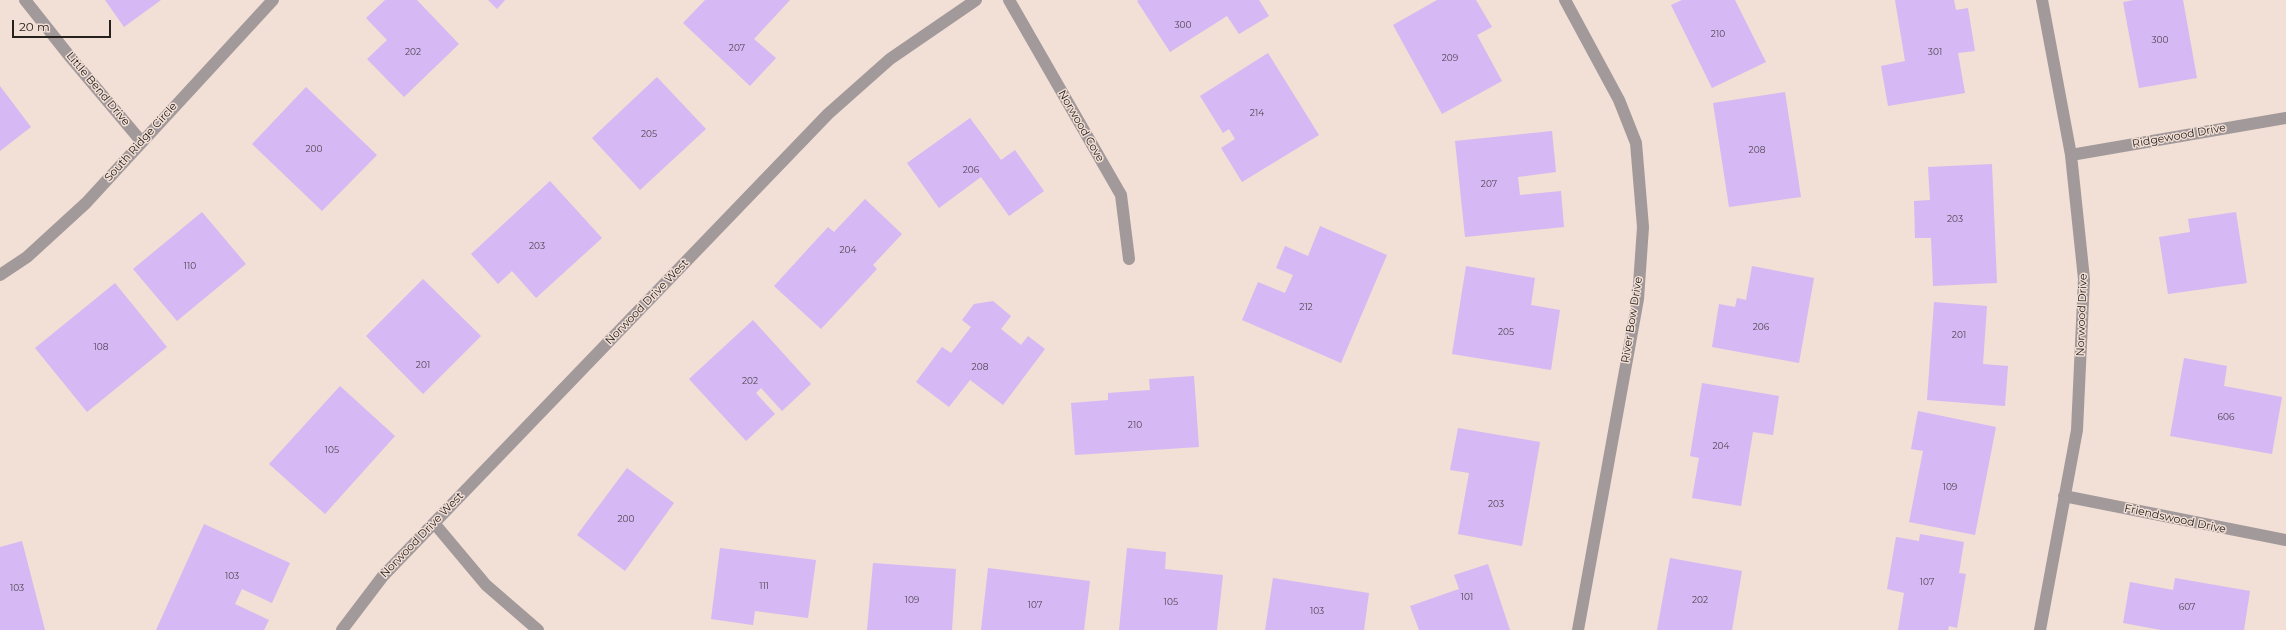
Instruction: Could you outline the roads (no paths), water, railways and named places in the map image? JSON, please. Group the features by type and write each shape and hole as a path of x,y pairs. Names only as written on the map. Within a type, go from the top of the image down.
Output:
{"street":[{"name":"Little Bend Drive","path":"25,0 71,58 141,140"},
{"name":"South Ridge Circle","path":"0,275 27,256 86,203 141,140 273,0"},
{"name":"Norwood Drive West","path":"342,630 383,576 828,114 890,59 976,0"},
{"name":"Norwood Cove","path":"1009,0 1121,195 1129,259"},
{"name":"River Bow Drive","path":"1564,0 1619,100 1636,144 1644,227 1638,299 1578,630"},
{"name":"Norwood Drive","path":"2040,630 2077,430 2084,302 2081,244 2074,201 2071,155 2042,0"},
{"name":"Ridgewood Drive","path":"2071,155 2286,118"},
{"name":"Friendswood Drive","path":"2064,496 2286,540"},
{"path":"434,523 486,585 538,630"}]}
